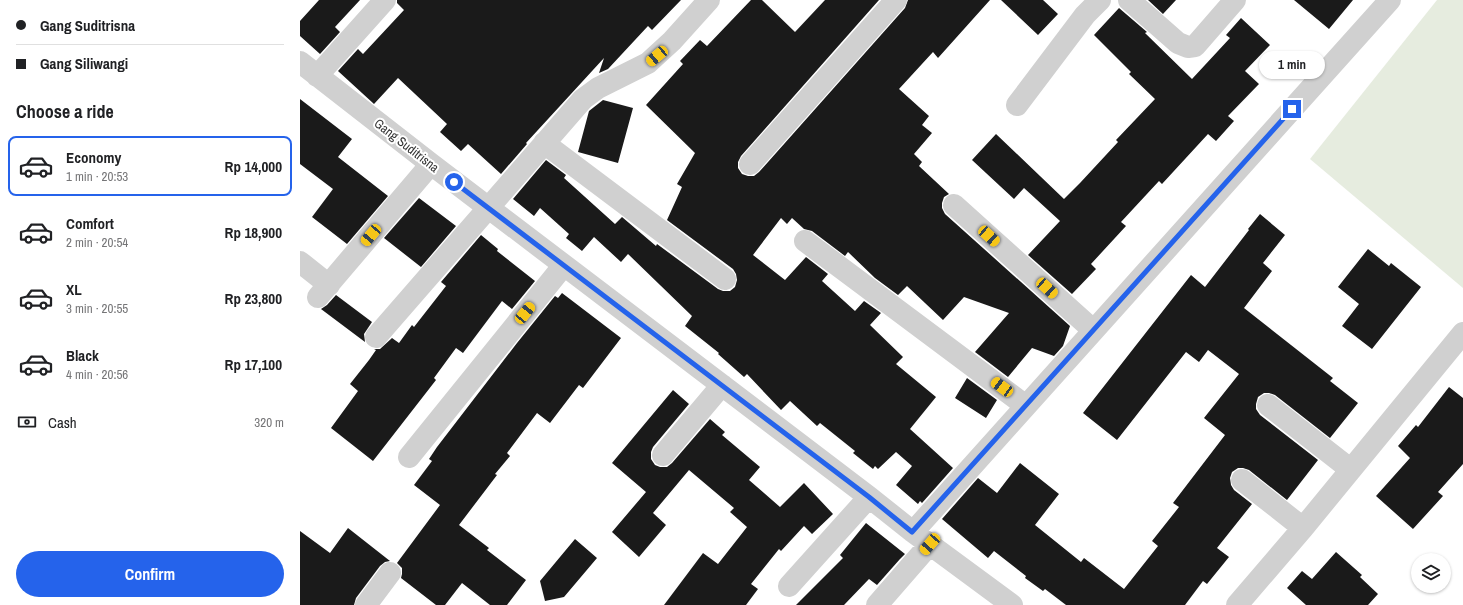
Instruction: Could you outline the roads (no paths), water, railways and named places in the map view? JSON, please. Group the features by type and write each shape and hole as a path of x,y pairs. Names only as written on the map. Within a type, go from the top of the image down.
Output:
{"street":[{"path":"318,76 385,0"},
{"path":"376,337 583,99 598,88 648,63 657,56 709,0"},
{"path":"750,164 896,0"},
{"path":"1017,105 1085,15 1100,0"},
{"path":"1129,0 1178,43 1188,47 1195,46 1235,0"},
{"path":"912,532 1390,0"},
{"name":"Gang Suditrisna","path":"300,62 431,164 869,497 912,532 1012,605"},
{"path":"544,143 725,279"},
{"path":"300,262 324,291 431,164"},
{"path":"954,204 1093,330"},
{"path":"805,241 1026,406"},
{"path":"409,457 564,265"},
{"path":"1237,605 1303,528 1463,333"},
{"path":"663,455 722,385"},
{"path":"1268,405 1350,469"},
{"path":"1242,480 1303,528"},
{"path":"790,586 869,497"},
{"path":"877,605 930,544"},
{"path":"366,605 390,573"}]}
